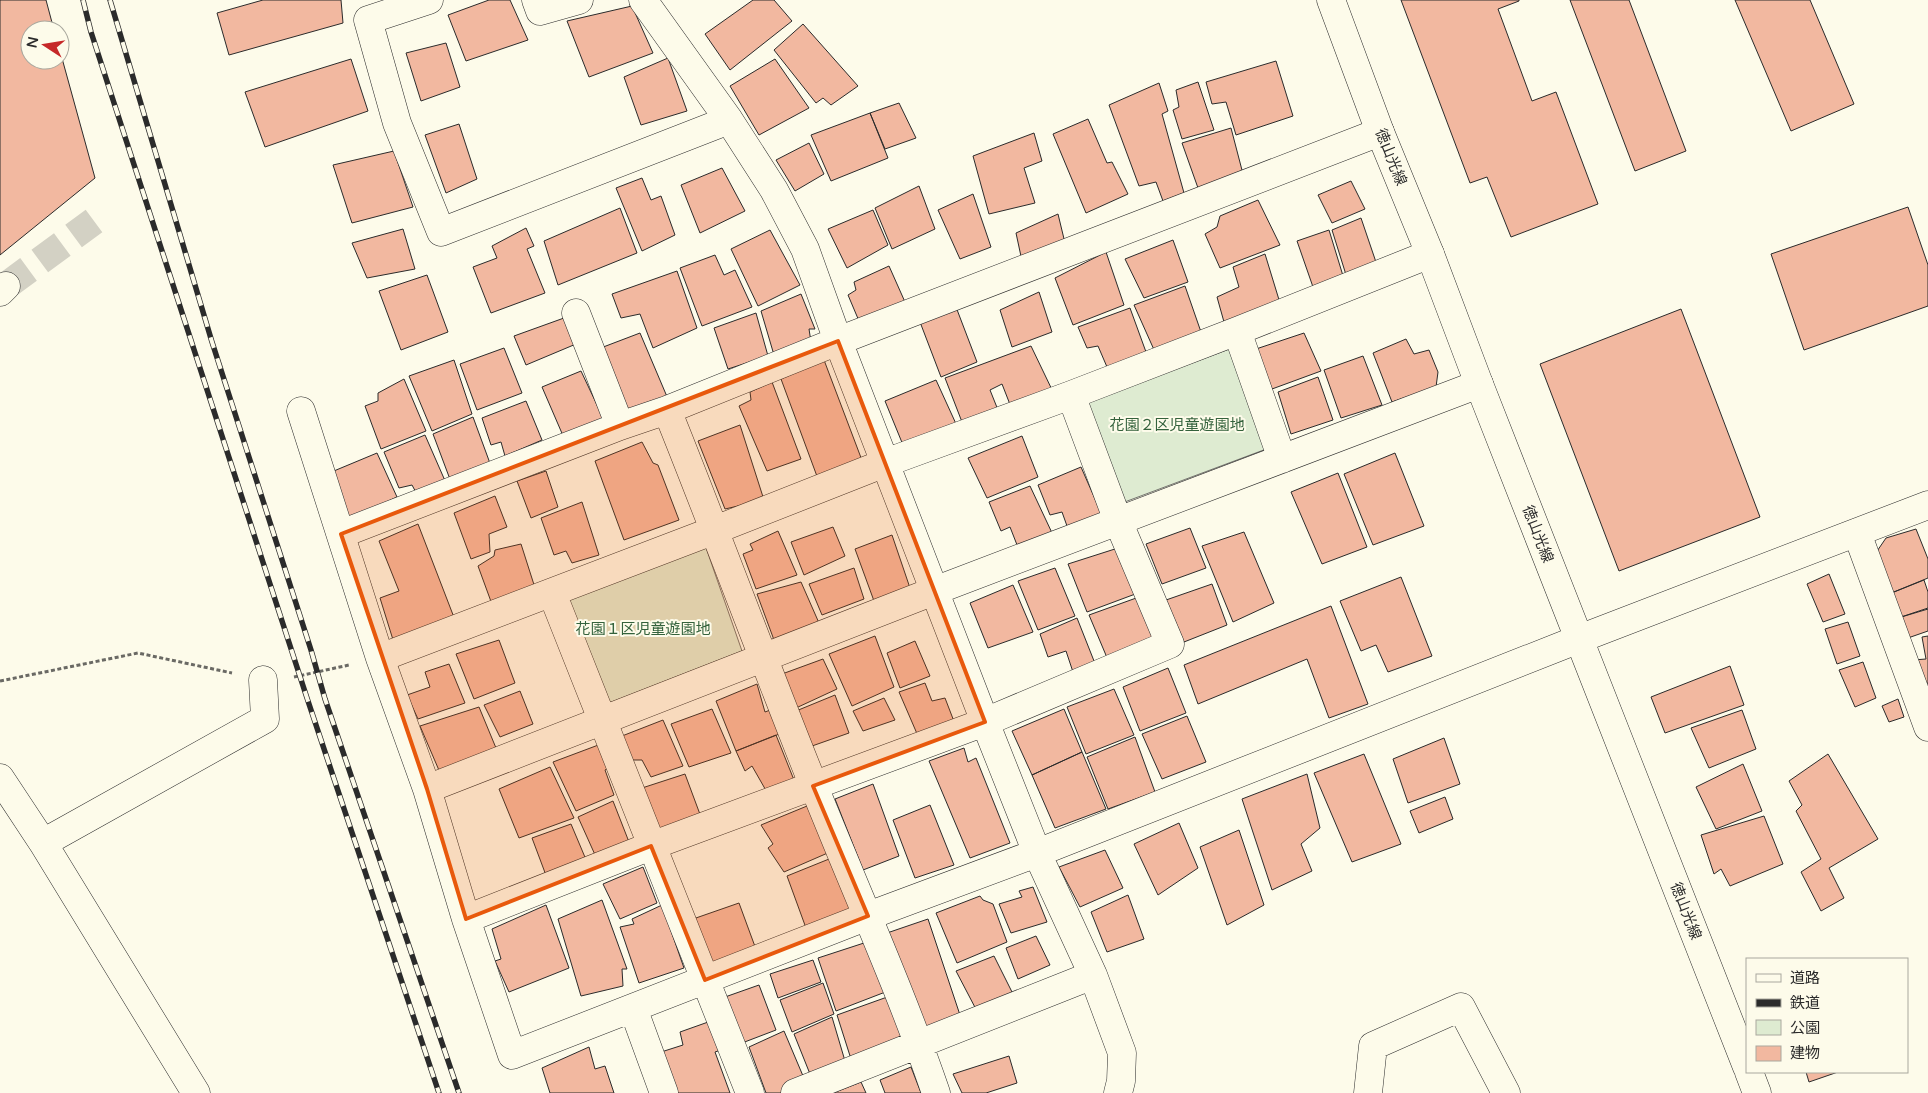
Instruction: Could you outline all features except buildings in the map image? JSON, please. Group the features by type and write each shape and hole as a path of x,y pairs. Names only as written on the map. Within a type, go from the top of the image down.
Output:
{"street":[{"path":"429,0 368,20 397,123 441,232 730,120"},
{"path":"536,0 540,11 578,0"},
{"path":"643,0 730,120 774,190 806,249 838,342 984,722 1037,853 1094,975 1122,1053 1121,1081 1118,1093"},
{"name":"徳山光線","path":"1331,0 1380,132 1430,254 1578,639 1746,1064"},
{"path":"341,534 620,426 667,410 1380,132"},
{"path":"380,658 552,594 885,463 1071,395 1430,254"},
{"path":"576,313 620,426"},
{"path":"1237,331 1282,458"},
{"path":"427,789 602,722 934,590 1479,384"},
{"path":"466,919 651,846 984,722 1170,644 1118,521 1071,395"},
{"path":"667,410 716,530 813,786 920,1045 936,1093"},
{"path":"301,411 380,658 427,789 466,919 512,1055 868,916 1037,853 1578,639 1928,506"},
{"path":"1857,533 1928,727"},
{"path":"552,594 750,1093"},
{"path":"43,843 265,719 263,680"},
{"path":"0,778 43,843 196,1093"},
{"path":"795,1093 1094,975"},
{"path":"1368,1093 1373,1046 1461,1007 1506,1093"},
{"path":"633,1008 664,1093"},
{"path":"1749,1073 1757,1093"}],"path":[{"path":"0,681 138,653 272,682 380,658"}],"highlighted area":[{"path":"838,341 985,722 813,786 868,916 705,980 651,846 466,919 427,789 341,534"}],"green space":[{"name":"花園２区児童遊園地","path":"1232,348 1269,448 1122,503 1085,403"},
{"name":"花園１区児童遊園地","path":"705,545 742,651 604,705 563,600"}],"tunnel":[{"path":"6,286 94,221"}],"railway":[{"path":"83,0 91,32 307,698 439,1093"},
{"path":"110,0 212,342 325,699 459,1093"}]}
